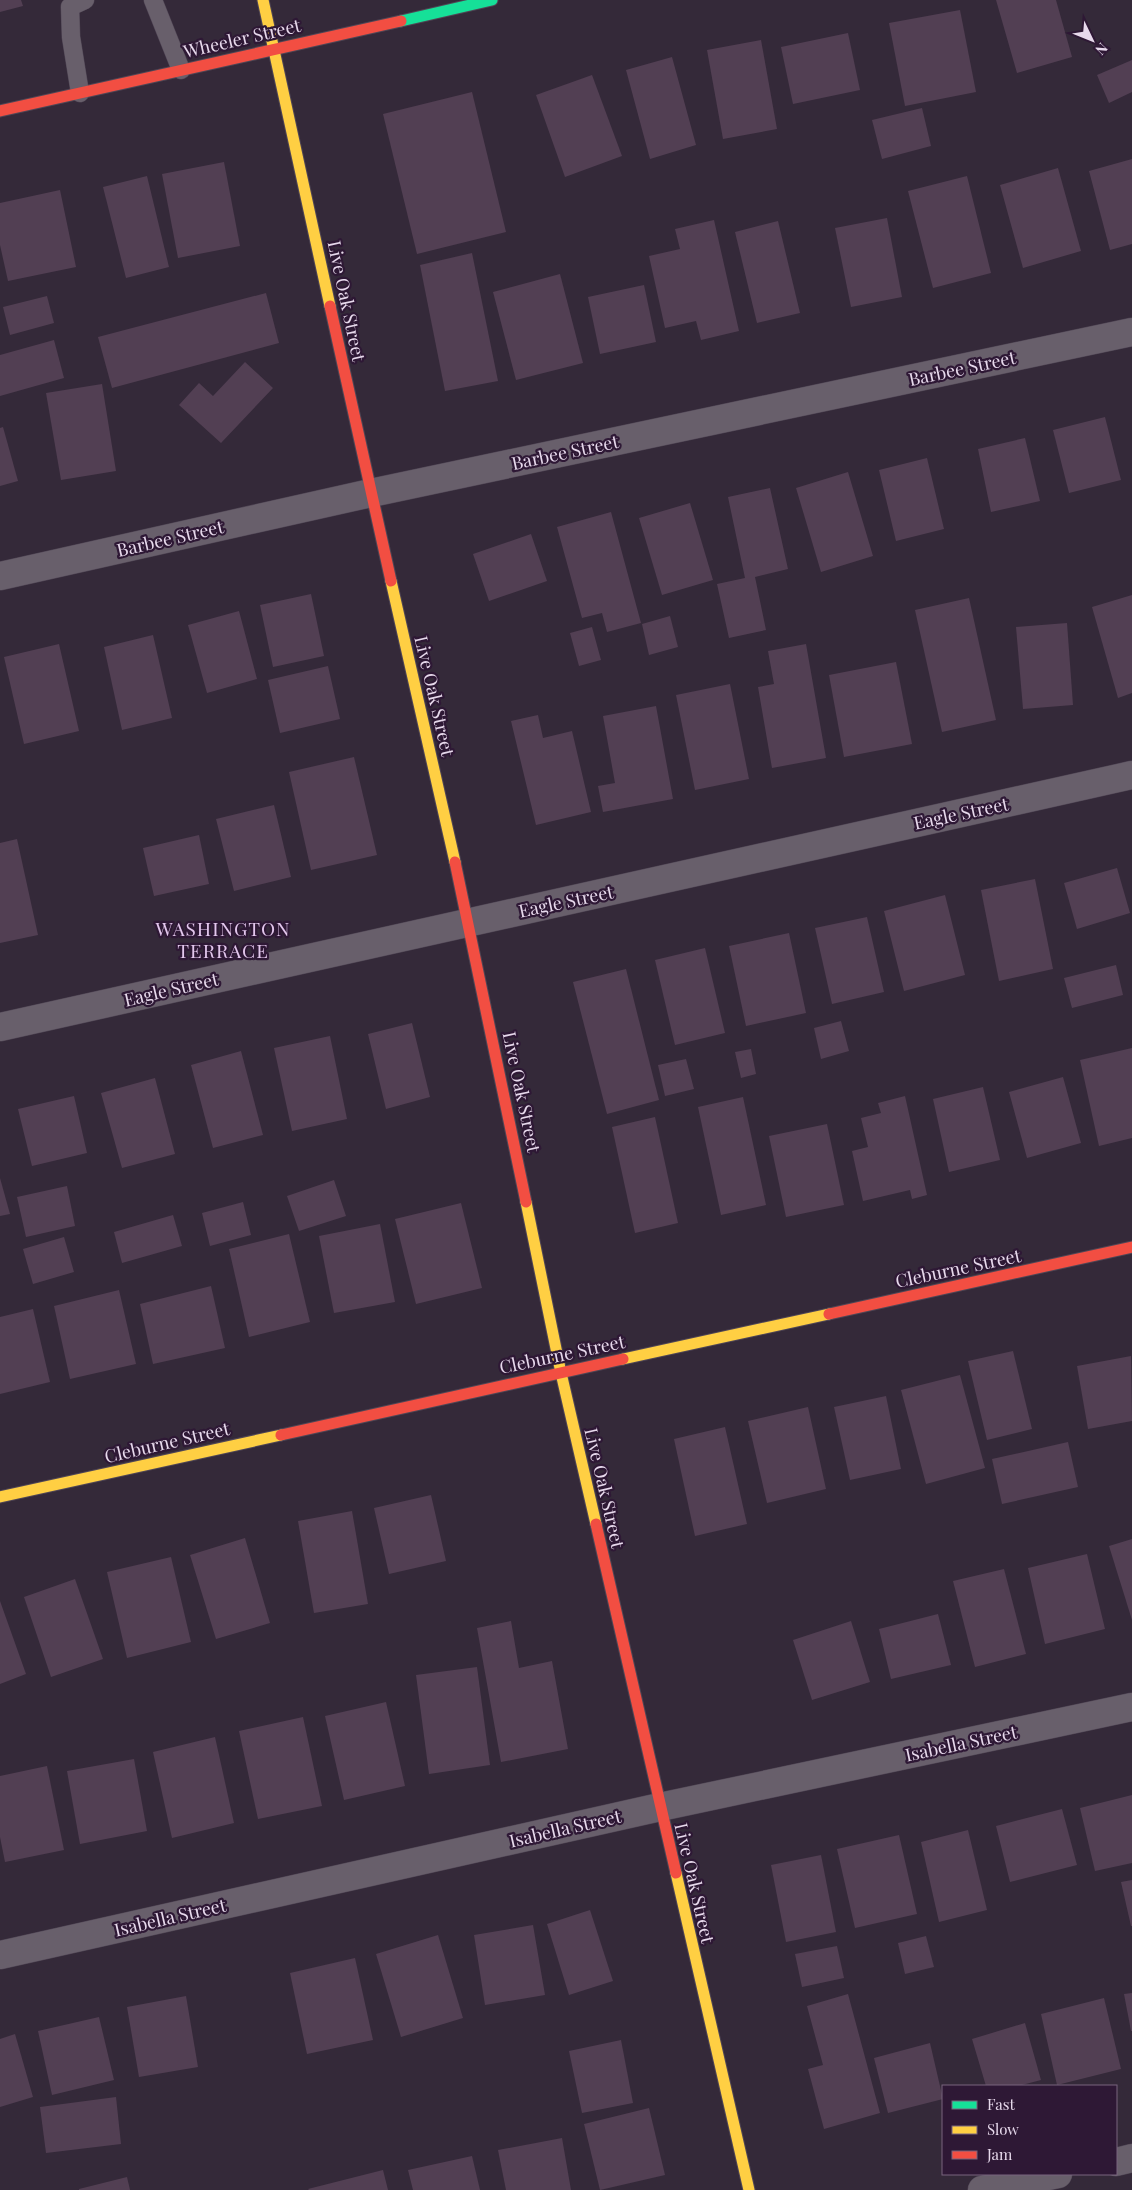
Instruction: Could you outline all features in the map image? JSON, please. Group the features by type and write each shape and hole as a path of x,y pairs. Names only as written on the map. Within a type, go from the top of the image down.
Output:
{"street":[{"name":"Live Oak Street","path":"263,0 371,493 469,922 561,1372 749,2190"},
{"name":"Wheeler Street","path":"0,111 492,0"},
{"name":"Barbee Street","path":"0,576 371,493 1132,332"},
{"name":"Eagle Street","path":"0,1027 1132,775"},
{"name":"Cleburne Street","path":"0,1497 1132,1247"},
{"name":"Isabella Street","path":"0,1956 660,1807 1132,1707"},
{"path":"1117,2162 1132,2158"},
{"path":"982,2190 1053,2175"}],"lane":[{"path":"80,93 71,36 70,7 86,0"},
{"path":"153,0 181,70"}],"building":[{"path":"0,0 21,0 23,6 0,12"},
{"path":"996,0 1056,0 1072,57 1017,73"},
{"path":"960,10 976,92 905,106 889,23"},
{"path":"848,33 860,90 793,104 781,47"},
{"path":"761,40 777,129 723,139 707,50"},
{"path":"672,57 696,145 650,159 626,70"},
{"path":"1132,60 1132,92 1109,103 1097,75"},
{"path":"592,75 622,156 565,177 536,95"},
{"path":"472,92 506,232 417,254 383,114"},
{"path":"922,108 931,146 882,159 872,120"},
{"path":"1132,159 1132,244 1110,250 1089,171"},
{"path":"224,162 240,246 178,258 162,174"},
{"path":"1058,168 1081,251 1023,268 1000,185"},
{"path":"147,176 169,267 126,278 103,187"},
{"path":"967,176 991,273 933,288 908,191"},
{"path":"60,190 76,267 8,281 0,245 0,203"},
{"path":"887,218 902,297 851,307 835,228"},
{"path":"714,220 739,331 701,340 696,321 665,328 649,256 680,249 675,229"},
{"path":"778,221 800,313 757,323 735,232"},
{"path":"472,253 498,381 445,391 420,265"},
{"path":"560,274 583,363 516,380 493,292"},
{"path":"644,285 656,342 600,354 588,297"},
{"path":"266,293 279,343 112,388 98,337"},
{"path":"47,296 54,323 10,335 3,307"},
{"path":"54,340 64,378 0,396 0,355"},
{"path":"245,362 273,388 221,443 179,405 199,383 213,396"},
{"path":"102,384 116,471 61,480 46,393"},
{"path":"1105,417 1121,480 1069,493 1053,430"},
{"path":"3,427 18,481 0,486 0,428"},
{"path":"1025,438 1040,501 991,512 978,449"},
{"path":"927,458 944,529 896,541 879,470"},
{"path":"848,472 873,556 821,572 796,488"},
{"path":"770,488 788,569 755,577 766,630 729,638 717,584 745,578 728,497"},
{"path":"690,503 713,580 662,595 639,518"},
{"path":"611,512 641,623 607,632 602,613 582,618 557,527"},
{"path":"531,534 547,581 489,601 473,554"},
{"path":"311,594 324,656 273,667 260,605"},
{"path":"1132,595 1132,693 1118,698 1092,607"},
{"path":"969,598 996,720 942,732 915,610"},
{"path":"239,611 257,679 207,693 188,625"},
{"path":"670,616 678,647 649,655 642,624"},
{"path":"1067,623 1073,705 1023,709 1016,627"},
{"path":"592,627 601,660 579,666 570,633"},
{"path":"153,635 172,718 122,730 104,647"},
{"path":"59,644 79,731 24,744 4,657"},
{"path":"806,644 826,758 772,768 758,687 774,684 768,651"},
{"path":"896,662 912,744 844,757 829,675"},
{"path":"328,666 340,719 280,733 268,680"},
{"path":"730,684 749,779 695,790 676,695"},
{"path":"656,706 673,799 603,812 598,786 615,783 603,716"},
{"path":"538,715 543,738 572,731 591,812 536,825 511,721"},
{"path":"354,757 377,855 311,870 289,772"},
{"path":"274,805 291,877 234,891 216,819"},
{"path":"199,835 209,884 154,896 143,848"},
{"path":"17,839 38,935 0,943 0,843"},
{"path":"1117,868 1130,913 1077,929 1064,883"},
{"path":"1035,879 1053,969 999,981 981,890"},
{"path":"945,895 965,975 904,991 884,911"},
{"path":"867,917 884,992 832,1004 815,928"},
{"path":"789,933 806,1013 746,1026 729,946"},
{"path":"705,948 725,1033 675,1045 655,960"},
{"path":"1116,965 1123,995 1072,1008 1064,978"},
{"path":"626,969 659,1100 607,1114 573,982"},
{"path":"841,1021 849,1051 821,1059 814,1028"},
{"path":"412,1023 430,1097 386,1109 368,1034"},
{"path":"330,1036 347,1119 292,1131 274,1048"},
{"path":"1132,1048 1132,1138 1099,1146 1080,1060"},
{"path":"751,1049 756,1074 741,1078 735,1052"},
{"path":"241,1051 263,1135 213,1148 191,1065"},
{"path":"686,1059 694,1089 665,1096 658,1065"},
{"path":"1063,1077 1081,1143 1027,1158 1009,1092"},
{"path":"155,1078 175,1154 122,1168 101,1093"},
{"path":"983,1087 1000,1160 949,1172 933,1099"},
{"path":"74,1096 87,1153 32,1166 18,1109"},
{"path":"905,1096 927,1195 912,1199 910,1190 863,1201 852,1151 868,1147 861,1118 881,1113 878,1103"},
{"path":"743,1097 766,1205 721,1215 698,1107"},
{"path":"655,1117 678,1223 635,1233 612,1127"},
{"path":"827,1124 844,1205 786,1217 769,1136"},
{"path":"0,1178 10,1214 0,1216"},
{"path":"334,1180 346,1216 299,1231 287,1196"},
{"path":"67,1186 75,1226 26,1237 17,1197"},
{"path":"243,1202 251,1235 210,1246 202,1213"},
{"path":"461,1203 482,1288 416,1304 395,1219"},
{"path":"173,1215 182,1246 122,1263 114,1232"},
{"path":"380,1224 395,1302 334,1313 319,1236"},
{"path":"289,1234 310,1322 249,1337 229,1249"},
{"path":"64,1237 74,1272 33,1284 23,1249"},
{"path":"211,1286 225,1348 153,1364 140,1304"},
{"path":"119,1290 136,1364 70,1379 54,1306"},
{"path":"33,1309 50,1382 0,1394 0,1317"},
{"path":"1013,1351 1032,1429 987,1440 968,1361"},
{"path":"1131,1356 1132,1421 1088,1429 1077,1366"},
{"path":"960,1375 985,1468 926,1484 901,1390"},
{"path":"886,1396 901,1469 850,1480 834,1407"},
{"path":"808,1407 826,1489 767,1503 748,1421"},
{"path":"725,1427 747,1524 695,1536 674,1439"},
{"path":"1068,1442 1078,1487 1002,1504 992,1459"},
{"path":"431,1495 446,1561 389,1574 374,1508"},
{"path":"352,1511 368,1604 314,1613 298,1521"},
{"path":"245,1538 270,1623 216,1639 190,1555"},
{"path":"1132,1539 1132,1620 1109,1546"},
{"path":"1087,1554 1105,1629 1045,1644 1028,1568"},
{"path":"171,1557 191,1642 127,1658 107,1572"},
{"path":"1004,1569 1026,1654 975,1667 953,1581"},
{"path":"75,1579 103,1659 51,1677 24,1597"},
{"path":"0,1601 26,1674 0,1684"},
{"path":"938,1614 951,1665 891,1679 879,1629"},
{"path":"511,1621 519,1668 552,1661 568,1749 501,1762 477,1628"},
{"path":"851,1621 870,1682 812,1700 793,1640"},
{"path":"477,1667 490,1765 429,1774 416,1675"},
{"path":"386,1702 405,1786 344,1800 325,1716"},
{"path":"303,1717 322,1806 258,1819 239,1731"},
{"path":"215,1737 234,1823 172,1838 153,1752"},
{"path":"134,1759 147,1831 80,1844 67,1771"},
{"path":"47,1766 64,1850 5,1862 0,1837 0,1776"},
{"path":"1132,1795 1132,1863 1095,1871 1080,1808"},
{"path":"1062,1809 1077,1865 1010,1882 996,1826"},
{"path":"968,1830 987,1910 939,1922 921,1842"},
{"path":"899,1835 917,1914 855,1928 837,1849"},
{"path":"821,1855 836,1932 786,1942 771,1865"},
{"path":"1132,1880 1132,1926 1131,1926 1121,1882"},
{"path":"590,1910 613,1981 569,1995 547,1924"},
{"path":"533,1925 545,1995 485,2005 474,1935"},
{"path":"438,1935 463,2018 401,2037 376,1954"},
{"path":"926,1936 934,1967 905,1974 898,1943"},
{"path":"837,1946 844,1978 802,1987 795,1954"},
{"path":"355,1958 373,2040 307,2054 290,1973"},
{"path":"1132,1993 1132,2031 1131,2031 1124,1994"},
{"path":"848,1994 880,2113 824,2129 808,2069 823,2065 807,2006"},
{"path":"186,1996 198,2067 139,2077 127,2007"},
{"path":"1104,1998 1121,2069 1057,2085 1041,2014"},
{"path":"99,2017 114,2080 52,2095 38,2031"},
{"path":"1025,2023 1041,2080 1022,2085 986,2085 972,2039"},
{"path":"15,2034 33,2097 0,2107 0,2039"},
{"path":"621,2040 633,2103 582,2113 569,2051"},
{"path":"930,2043 942,2099 888,2113 874,2058"},
{"path":"116,2097 121,2144 46,2153 40,2107"},
{"path":"649,2108 665,2175 600,2190 584,2124"},
{"path":"562,2138 571,2190 506,2190 498,2150"},
{"path":"472,2156 480,2190 413,2190 408,2170"},
{"path":"383,2170 388,2190 308,2189"},
{"path":"127,2177 130,2190 79,2190 79,2189"}],"traffic: fast":[{"path":"401,21 492,0"}],"traffic: slow":[{"path":"263,0 330,306"},
{"path":"391,581 455,862"},
{"path":"526,1202 561,1373 596,1524"},
{"path":"623,1359 829,1314"},
{"path":"0,1497 281,1435"},
{"path":"676,1873 749,2190"}],"traffic: jam":[{"path":"0,111 401,21"},
{"path":"330,306 391,581"},
{"path":"455,862 526,1202"},
{"path":"829,1314 1132,1247"},
{"path":"281,1435 623,1359"},
{"path":"596,1524 676,1873"}],"district":[{"name":"WASHINGTON TERRACE","path":"223,939"}]}
